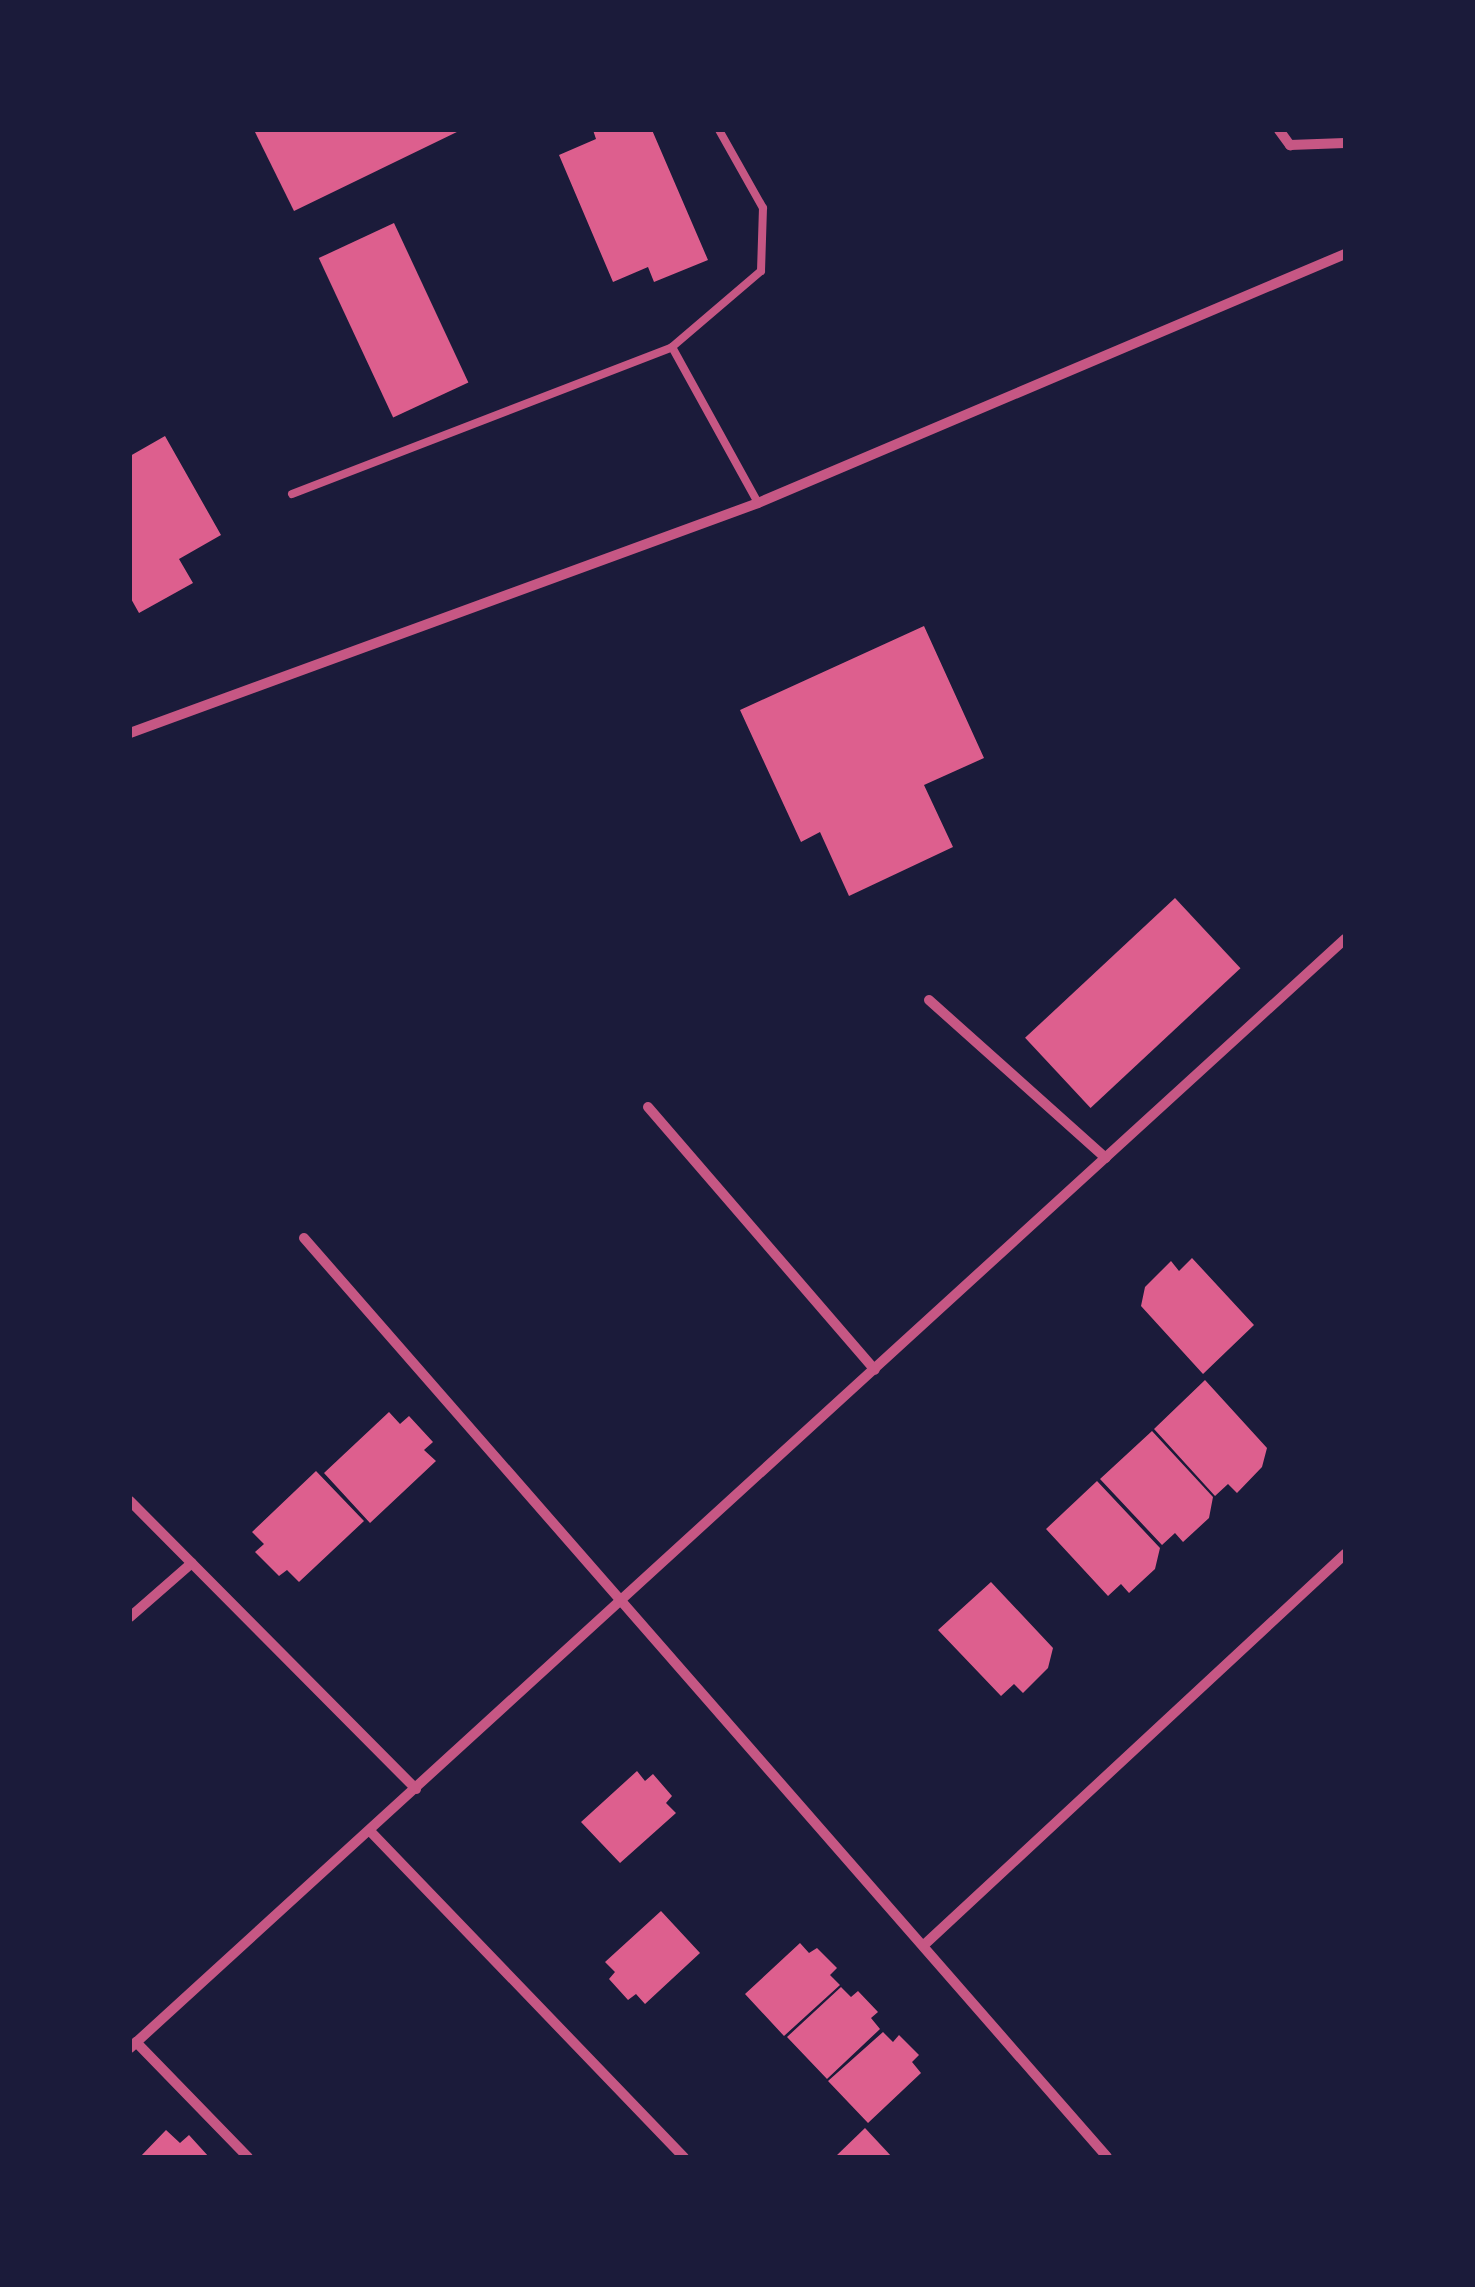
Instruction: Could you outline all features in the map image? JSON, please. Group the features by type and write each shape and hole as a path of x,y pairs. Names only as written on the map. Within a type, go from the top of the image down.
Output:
{"street":[{"path":"1279,130 1290,145 1345,143"},
{"path":"130,733 758,503 1345,254"},
{"path":"248,2157 133,2045 1345,939"},
{"path":"929,1000 1106,1158"},
{"path":"648,1107 875,1370"},
{"path":"304,1238 1107,2157"},
{"path":"130,1500 416,1789"},
{"path":"924,1944 1345,1554"},
{"path":"130,1617 192,1563"},
{"path":"370,1831 684,2157"}],"lane":[{"path":"292,494 672,348 761,271 763,208 719,130"},
{"path":"672,348 758,503"}],"building":[{"path":"254,130 461,130 294,211"},
{"path":"593,130 652,130 708,260 654,282 648,267 613,282 559,155 596,139"},
{"path":"394,223 468,383 393,418 319,258"},
{"path":"165,436 221,535 179,559 193,583 139,613 130,597 130,456"},
{"path":"924,626 984,758 924,785 953,847 849,896 820,832 801,842 740,710"},
{"path":"1175,898 1240,968 1091,1108 1025,1038"},
{"path":"1192,1258 1254,1325 1203,1374 1141,1306 1145,1287 1171,1261 1179,1271"},
{"path":"1205,1380 1267,1448 1262,1467 1237,1493 1228,1484 1215,1496 1154,1429"},
{"path":"389,1412 400,1424 409,1416 433,1442 424,1450 436,1461 370,1523 324,1473"},
{"path":"1152,1431 1213,1497 1209,1518 1183,1542 1175,1533 1162,1545 1100,1479"},
{"path":"316,1471 364,1521 299,1582 287,1570 279,1576 255,1552 264,1544 252,1532"},
{"path":"1097,1481 1160,1548 1155,1569 1129,1593 1121,1584 1108,1596 1046,1529"},
{"path":"991,1582 1053,1648 1048,1668 1023,1693 1014,1684 1001,1696 938,1630"},
{"path":"637,1771 645,1781 653,1774 672,1796 666,1803 676,1813 620,1863 581,1822"},
{"path":"661,1911 700,1953 645,2004 636,1994 628,2000 609,1979 615,1972 605,1962"},
{"path":"800,1943 809,1953 817,1948 837,1968 830,1975 840,1985 784,2036 745,1994"},
{"path":"841,1987 851,1997 858,1991 878,2012 871,2018 880,2029 827,2079 787,2037"},
{"path":"883,2032 893,2042 899,2035 919,2055 912,2062 921,2073 868,2123 828,2081"},
{"path":"865,2128 892,2157 835,2157"},
{"path":"166,2130 180,2143 189,2135 209,2157 140,2157"}]}
